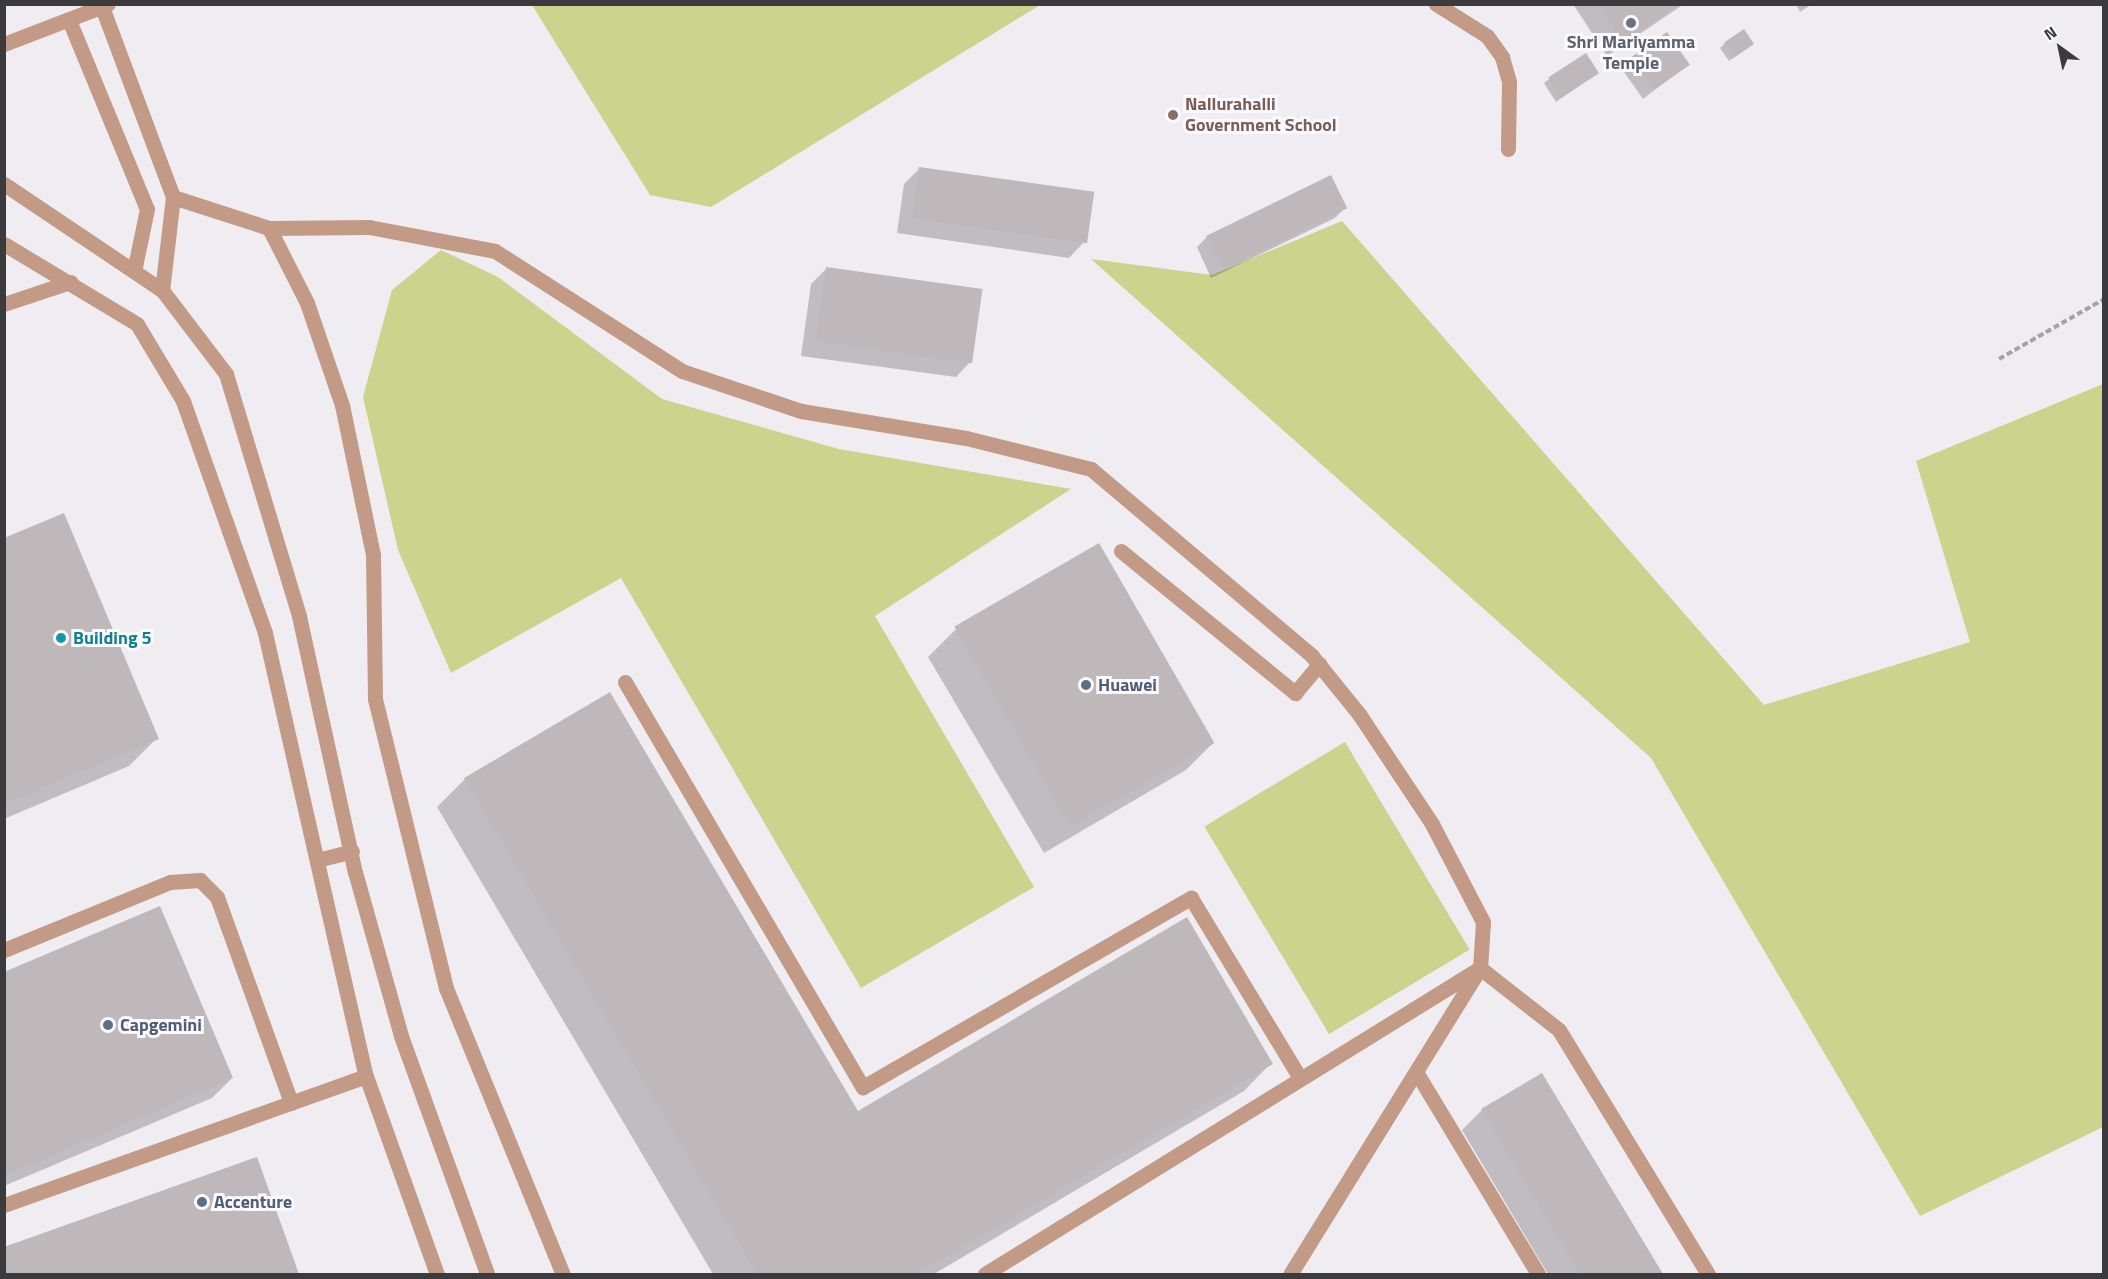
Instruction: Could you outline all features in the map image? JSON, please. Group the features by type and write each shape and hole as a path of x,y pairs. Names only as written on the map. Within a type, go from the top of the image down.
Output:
{"street":[{"path":"1436,4 1487,36 1502,57 1509,82 1508,149"},
{"path":"4,44 105,6 173,197 162,290"},
{"path":"69,20 147,208 134,271"},
{"path":"4,184 162,290 226,374 299,616 352,851 419,1093 487,1275"},
{"path":"173,197 269,228 369,227 495,251 682,371 801,411 966,438 1091,469 1133,500 1319,664 1432,824 1483,922 1480,968 1418,1075 1290,1275"},
{"path":"269,228 307,303 342,405 373,555 375,699 446,988 563,1275"},
{"path":"4,244 137,324 183,401 265,633 366,1076 437,1275"},
{"path":"4,304 70,282"},
{"path":"1121,551 1295,693 1319,664"},
{"path":"625,682 863,1086 1191,898 1300,1078"},
{"path":"317,860 352,851"},
{"path":"4,951 170,882 200,880 217,897 291,1103"},
{"path":"985,1275 1480,968"},
{"path":"1480,968 1559,1030 1708,1275"},
{"path":"1418,1075 1538,1275"},
{"path":"4,1205 366,1076"}],"path":[{"path":"1999,359 2103,299"}],"green space":[{"path":"532,5 1040,5 711,207 650,195"},
{"path":"1342,221 1764,705 1970,642 1916,461 2103,384 2103,1127 1920,1216 1651,758 1091,259 1212,275"},
{"path":"441,250 498,277 662,399 839,449 1071,489 875,616 1034,887 861,988 621,578 451,673 398,550 363,397 392,290"},
{"path":"1345,742 1470,949 1329,1034 1204,826"}],"building":[{"name":"Shri Mariyamma Temple","path":"1598,4 1679,4 1623,42"},
{"path":"1744,29 1754,44 1734,57 1724,42"},
{"path":"1667,32 1690,65 1654,90 1631,57"},
{"path":"1586,53 1599,73 1561,98 1548,78"},
{"path":"919,167 1094,192 1087,243 912,218"},
{"path":"1331,175 1347,208 1222,269 1206,236"},
{"path":"826,267 982,289 972,363 816,341"},
{"name":"Building 5","path":"64,513 159,739 4,804 4,538"},
{"name":"Huawei","path":"1099,543 1214,743 1070,827 954,626"},
{"path":"610,692 858,1111 1187,917 1273,1064 917,1274 757,1274 464,778"},
{"name":"Capgemini","path":"160,906 233,1078 4,1176 4,972"},
{"path":"1542,1073 1663,1274 1580,1274 1481,1109"},
{"name":"Accenture","path":"257,1157 299,1274 4,1274 4,1247"}],"place":[{"name":"Shri Mariyamma Temple","path":"1631,23"},
{"name":"Nallurahalli Government School","path":"1173,115"},
{"name":"Building 5","path":"61,638"},
{"name":"Huawei","path":"1086,685"},
{"name":"Capgemini","path":"108,1025"},
{"name":"Accenture","path":"202,1202"}]}
